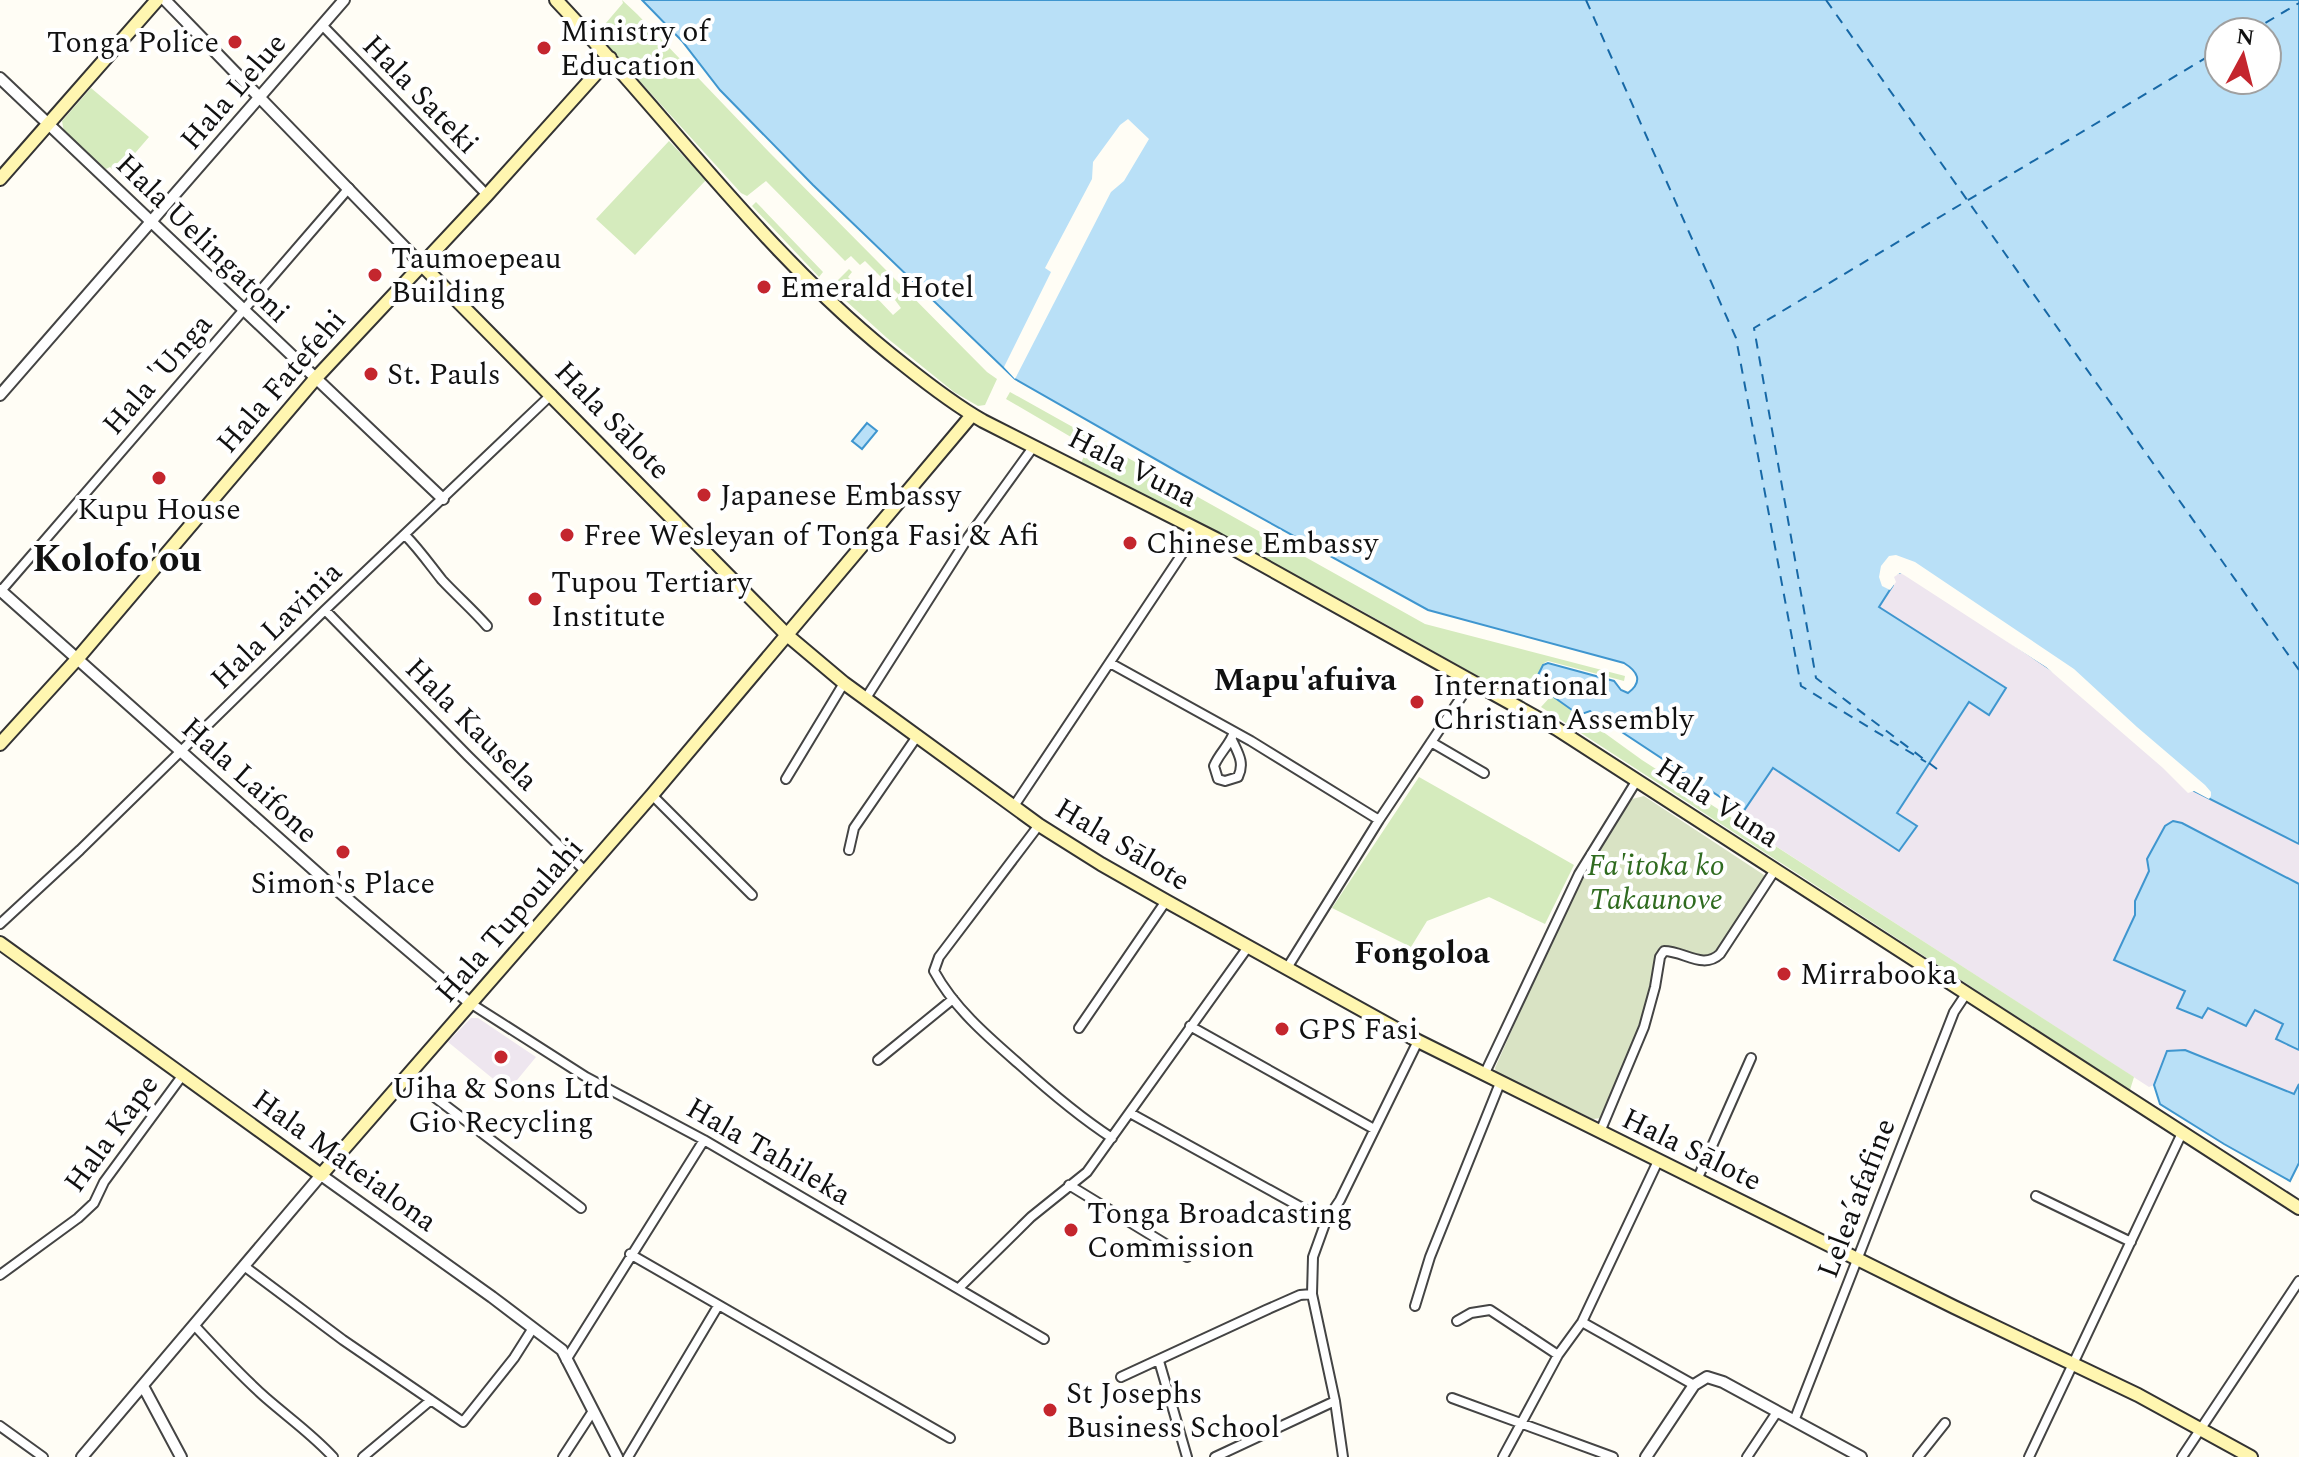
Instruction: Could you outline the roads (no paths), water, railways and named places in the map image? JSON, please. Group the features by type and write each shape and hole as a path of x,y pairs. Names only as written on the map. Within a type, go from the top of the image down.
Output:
{"main road":[{"path":"0,179 157,0"},
{"name":"Hala Vuna","path":"556,0 610,58 716,183 819,291 871,340 972,415 1198,530 1557,729 2299,1208"},
{"name":"Hala Fatefehi","path":"0,744 78,658 315,379 610,58"},
{"name":"Hala Sālote","path":"421,264 787,635 844,683 1039,825 1101,864 1418,1041 2138,1395 2251,1457"},
{"name":"Hala Tupoulahi","path":"321,1175 652,795 972,415"},
{"name":"Hala Mateialona","path":"0,943 321,1175"}],"street":[{"name":"Hala Sālote","path":"165,0 421,264"},
{"name":"Hala Lelue","path":"0,395 344,0"},
{"name":"Hala Sateki","path":"322,25 487,195"},
{"name":"Hala Uelingatoni","path":"0,78 443,499"},
{"name":"Hala 'Unga","path":"0,591 349,188"},
{"name":"Hala Lavinia","path":"0,924 552,394"},
{"path":"866,698 969,536 1034,446"},
{"path":"1014,806 1198,530"},
{"path":"405,535 443,581 487,626"},
{"name":"Hala Laifone","path":"0,591 323,878 470,1003"},
{"name":"Hala Kausela","path":"325,610 585,871"},
{"path":"1110,663 1379,820"},
{"path":"1287,968 1379,820 1472,681"},
{"path":"786,779 844,683"},
{"path":"849,850 854,828 918,735"},
{"path":"1233,736 1242,762 1241,770 1238,777 1225,781 1218,779 1214,766 1233,736"},
{"path":"1431,742 1484,773"},
{"path":"1484,1075 1579,874 1637,780"},
{"path":"652,795 752,895"},
{"path":"1039,825 939,957 934,971 953,999 985,1034 1078,1116 1112,1138"},
{"path":"1600,1132 1644,1027 1664,951 1705,962 1713,960 1775,870"},
{"path":"1079,1028 1166,901"},
{"path":"959,1288 1031,1217 1087,1172 1248,947"},
{"name":"Lelea’afafine","path":"1794,1421 1954,1012 1966,994"},
{"path":"878,1060 953,999"},
{"name":"Hala Tahileka","path":"470,1003 586,1077 704,1140 1044,1339"},
{"path":"1190,1026 1374,1129"},
{"path":"1343,1457 1335,1401 1312,1294 1313,1257 1326,1221 1340,1200 1418,1041"},
{"path":"1697,1180 1751,1058"},
{"name":"Hala Kape","path":"0,1275 94,1203 104,1182 182,1076"},
{"path":"408,1077 581,1208"},
{"path":"1415,1306 1430,1257 1500,1083"},
{"path":"1130,1113 1326,1221"},
{"path":"2029,1457 2182,1133"},
{"path":"566,1360 704,1140"},
{"path":"1503,1457 1558,1355 1582,1322 1658,1161"},
{"name":"Hala Tupoulahi","path":"82,1457 321,1175"},
{"name":"Hala Mateialona","path":"321,1175 562,1350 617,1457"},
{"path":"1069,1185 1187,1257"},
{"path":"2036,1196 2131,1242"},
{"path":"630,1254 950,1438"},
{"path":"244,1266 343,1340 463,1422 514,1358 533,1328"},
{"path":"2182,1457 2299,1281"},
{"path":"1121,1377 1300,1295 1312,1294"},
{"path":"628,1457 718,1306"},
{"path":"1457,1321 1471,1313 1490,1310 1558,1355"},
{"path":"1582,1322 1694,1385"},
{"path":"195,1326 236,1370 310,1433 333,1457"},
{"path":"1159,1361 1187,1457"},
{"path":"1646,1457 1694,1385 1707,1377 1794,1421 1844,1453 1861,1457"},
{"path":"143,1386 181,1457"},
{"path":"1452,1398 1613,1457"},
{"path":"363,1457 431,1400"},
{"path":"1215,1457 1335,1401"},
{"path":"563,1457 593,1411"},
{"path":"1747,1457 1777,1412"},
{"path":"1918,1457 1945,1423"},
{"path":"0,1426 43,1457"}],"water":[{"path":"642,0 2299,0 2299,844 2194,791 2075,686 1906,571 1890,575 1893,585 1879,607 2006,688 1989,715 1969,702 1897,813 1917,826 1899,851 1773,768 1743,812 1590,711 1579,715 1534,683 1543,665 1548,663 1614,681 1628,693 1636,684 1637,676 1624,663 1428,610 1015,379 813,185 720,90 682,41"},
{"path":"867,423 877,431 862,449 852,441"},
{"path":"2173,821 2299,884 2299,1050 2276,1039 2283,1024 2255,1010 2246,1026 2208,1008 2202,1018 2177,1008 2185,991 2114,960 2135,915 2135,901 2149,871 2147,859 2165,826"},
{"path":"2185,1050 2294,1094 2299,1084 2299,1163 2290,1181 2160,1104 2154,1085 2167,1051"}],"place":[{"name":"Tonga Police","path":"235,42"},
{"name":"Ministry of Education","path":"544,48"},
{"name":"Taumoepeau Building","path":"375,275"},
{"name":"Emerald Hotel","path":"764,287"},
{"name":"St. Pauls","path":"371,374"},
{"name":"Kupu House","path":"159,478"},
{"name":"Japanese Embassy","path":"704,495"},
{"name":"Free Wesleyan of Tonga Fasi & Afi","path":"567,535"},
{"name":"Chinese Embassy","path":"1130,543"},
{"name":"Tupou Tertiary Institute","path":"535,599"},
{"name":"International Christian Assembly","path":"1417,702"},
{"name":"Simon's Place","path":"343,852"},
{"name":"Mirrabooka","path":"1784,974"},
{"name":"GPS Fasi","path":"1282,1029"},
{"name":"Uiha & Sons Ltd Gio Recycling","path":"501,1057"},
{"name":"Tonga Broadcasting Commission","path":"1071,1230"},
{"name":"St Josephs Business School","path":"1050,1410"}],"district":[{"name":"Kolofo'ou","path":"117,558"},
{"name":"Mapu'afuiva","path":"1305,679"},
{"name":"Fongoloa","path":"1422,952"}],"park label":[{"name":"Fa'itoka ko Takaunove","path":"1656,882"}]}
